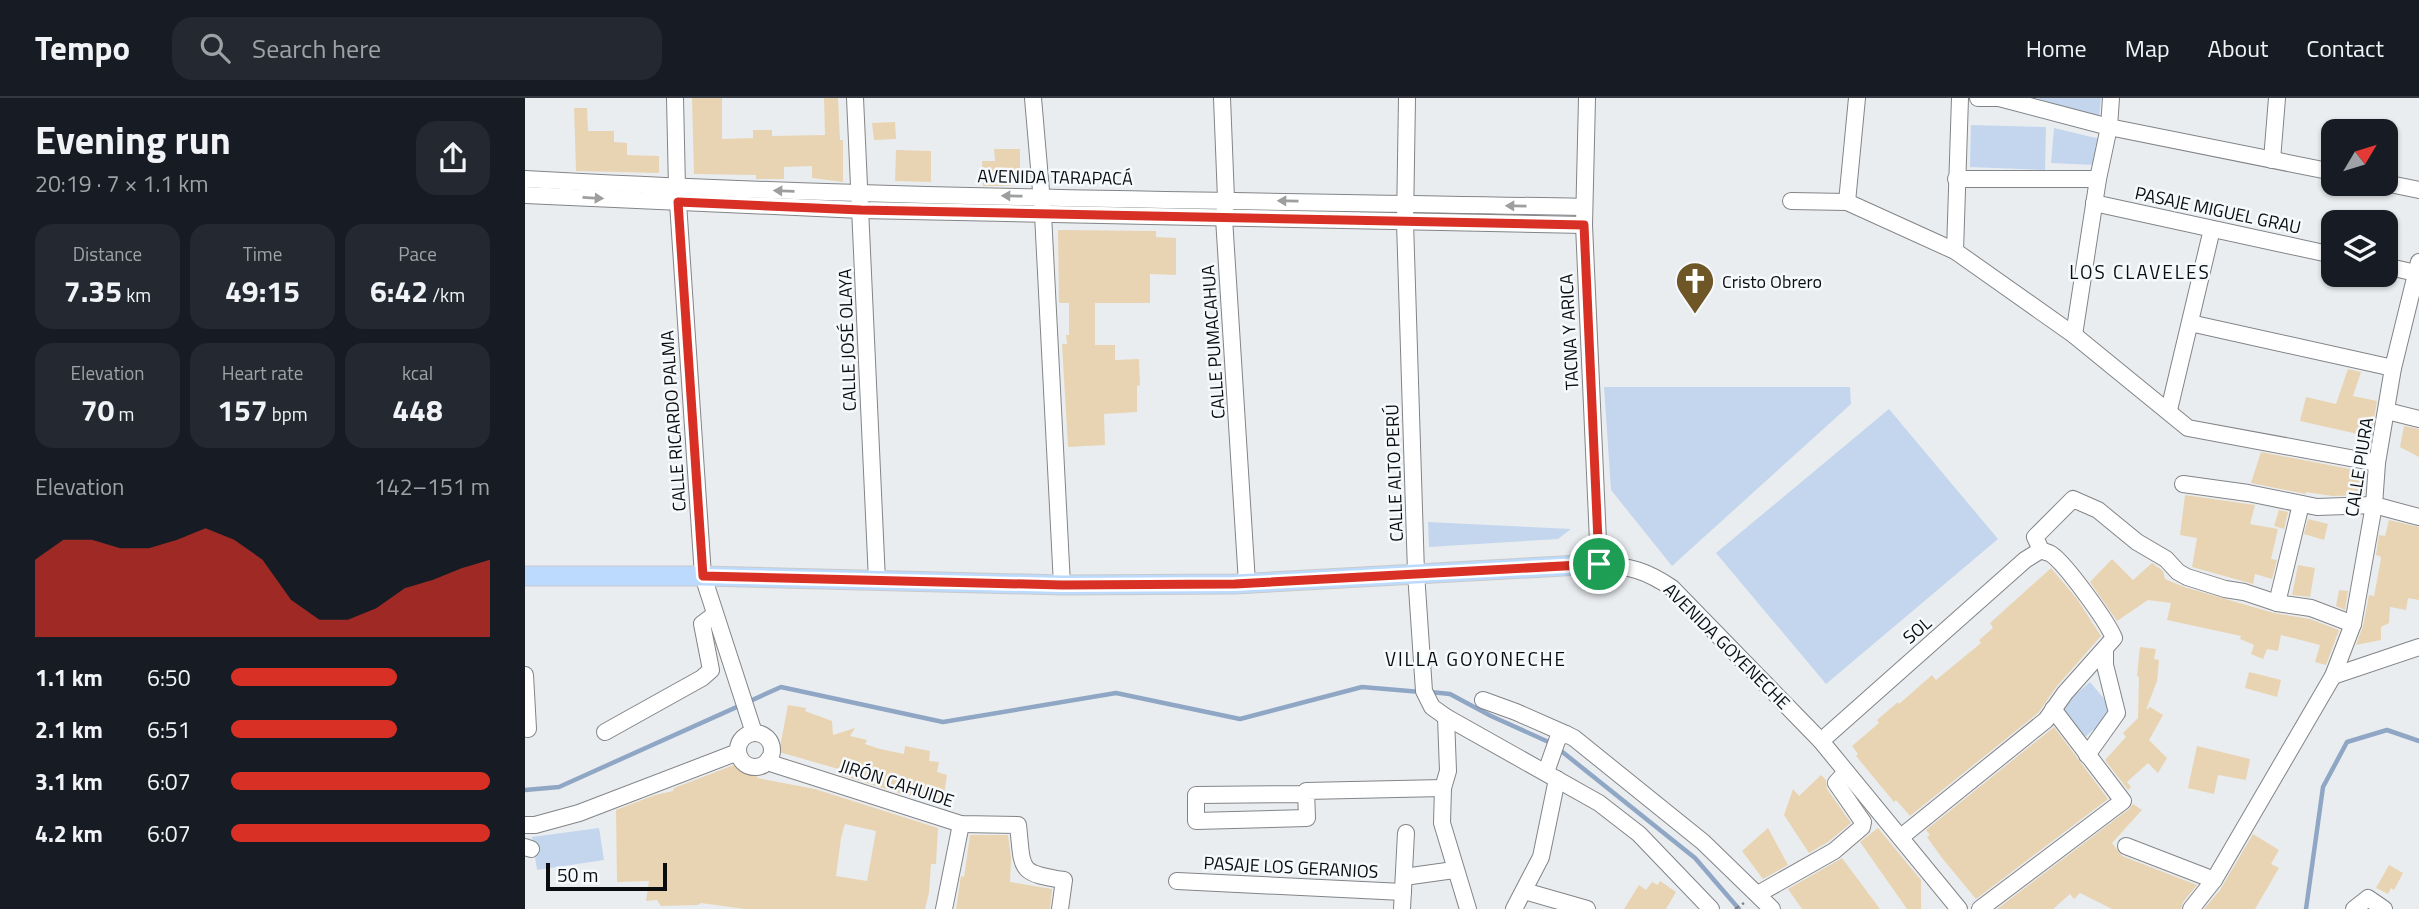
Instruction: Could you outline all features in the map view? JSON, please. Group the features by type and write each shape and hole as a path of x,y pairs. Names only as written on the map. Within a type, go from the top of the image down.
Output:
{"main road":[{"name":"AVENIDA GOYENECHE","path":"525,576 703,576 1062,585 1247,583 1599,564"}],"street":[{"name":"CALLE RICARDO PALMA","path":"675,98 677,195 703,576 754,733"},
{"name":"CALLE JOSÉ OLAYA","path":"855,98 877,580"},
{"path":"1033,98 1043,214 1062,585"},
{"name":"CALLE PUMACAHUA","path":"1221,98 1226,199 1224,218 1247,583"},
{"name":"CALLE ALTO PERÚ","path":"1406,98 1405,222 1416,573 1424,691 1432,707 1446,717 1599,803 1639,834 1711,909"},
{"name":"TACNA Y ARICA","path":"1587,98 1584,225 1599,564"},
{"path":"1847,202 1857,98"},
{"path":"1955,251 1960,98"},
{"path":"1978,98 1999,98 2109,127 2321,170"},
{"path":"2074,335 2098,179 2109,127 2111,98"},
{"path":"2272,160 2277,98"},
{"name":"AVENIDA TARAPACÁ","path":"525,179 677,195"},
{"path":"1957,180 2098,179"},
{"path":"2398,186 2419,190"},
{"name":"AVENIDA TARAPACÁ","path":"525,195 677,195 861,202 1043,214 1584,225"},
{"name":"AVENIDA TARAPACÁ","path":"861,202 1041,197 1584,207"},
{"path":"1791,201 1847,202 1955,251 2074,335 2169,410 2187,428 2377,463"},
{"name":"PASAJE MIGUEL GRAU","path":"2094,203 2321,252"},
{"path":"2169,410 2212,229"},
{"path":"2398,267 2417,268"},
{"name":"CALLE PIURA","path":"2191,909 2214,880 2333,676 2353,624 2374,505 2377,463 2393,368 2413,312 2417,268"},
{"path":"2190,323 2393,368"},
{"path":"2387,411 2419,418"},
{"path":"2183,484 2317,507 2374,505 2419,517"},
{"path":"1902,837 2046,720 2065,693 2114,638 2105,621 2052,555 2041,550 2035,537 2073,499 2098,510 2137,542 2166,559 2178,572 2225,589 2277,603 2311,608 2353,624"},
{"path":"2277,603 2301,503"},
{"name":"SOL","path":"1821,741 2025,561 2041,550"},
{"name":"AVENIDA GOYENECHE","path":"1599,564 1624,566 1650,573 1672,588 1821,741 1959,909"},
{"path":"605,732 702,678 711,670 702,624 714,615"},
{"path":"2333,676 2419,647"},
{"path":"2087,755 2117,713 2105,665 2105,650"},
{"path":"525,675 528,729"},
{"path":"1483,700 1516,712 1558,742 1574,738 1703,842 1772,909"},
{"path":"1980,909 2123,801 2053,709"},
{"path":"1446,717 1448,771 1443,788 1442,823 1454,870 1468,909"},
{"path":"754,733 769,740 772,750 764,764 754,767 743,762 738,747 744,737 754,733"},
{"path":"1514,909 1541,857 1558,742"},
{"path":"525,825 535,825 579,813 738,752"},
{"name":"JIRÓN CAHUIDE","path":"768,760 773,764 961,824 1018,825 1022,860 1029,872 1034,876 1064,880 1061,909"},
{"path":"1758,894 1834,851 1862,827 1863,822 1836,783 1846,772"},
{"path":"1306,794 1196,795 1196,821 1307,818 1306,790 1443,788"},
{"path":"944,909 961,824"},
{"path":"1402,909 1406,834"},
{"path":"2126,846 2214,880"},
{"name":"PASAJE LOS GERANIOS","path":"1177,880 1404,885 1454,870"},
{"path":"1524,891 1587,909"},
{"path":"2354,909 2368,898 2384,909"}],"shaded area":[{"path":"2037,98 2101,98 2099,118"},
{"path":"1971,125 2046,127 2045,170 1970,167"},
{"path":"2054,128 2100,139 2096,165 2051,163"},
{"path":"1604,387 1850,387 1851,404 1672,566 1611,490"},
{"path":"1889,409 1998,539 1826,684 1716,553"},
{"path":"1428,522 1571,529 1558,539 1429,547"},
{"path":"2090,682 2115,712 2080,741 2056,711"},
{"path":"599,828 604,860 537,870 532,837"}],"building":[{"path":"692,98 722,98 722,139 753,138 753,130 772,130 772,136 825,135 824,98 838,98 840,140 843,140 843,182 812,178 812,166 784,167 784,179 756,179 756,175 694,174"},
{"path":"574,108 587,108 588,131 614,131 614,142 627,143 627,155 659,156 659,173 576,171"},
{"path":"895,122 896,139 874,140 872,123"},
{"path":"994,149 1020,149 1020,183 1011,183 1011,186 983,186 982,161 995,161"},
{"path":"896,150 931,151 931,182 895,181"},
{"path":"1058,230 1156,231 1156,237 1176,238 1176,275 1150,274 1150,303 1095,303 1095,345 1115,345 1115,360 1139,359 1137,412 1104,414 1105,445 1068,447 1062,344 1067,344 1066,335 1069,335 1069,303 1059,303"},
{"path":"2348,369 2361,372 2353,396 2377,401 2371,437 2300,421 2306,397 2336,404"},
{"path":"2404,426 2419,429 2419,457 2400,447"},
{"path":"2261,452 2366,472 2364,495 2306,494 2251,483"},
{"path":"2185,495 2255,505 2250,524 2278,529 2271,559 2277,560 2272,579 2255,574 2253,584 2192,567 2197,538 2180,535"},
{"path":"2279,510 2288,512 2284,529 2274,526"},
{"path":"2308,519 2328,524 2324,540 2304,534"},
{"path":"2389,520 2419,527 2419,600 2408,598 2406,610 2390,607 2389,623 2381,627 2381,640 2356,645 2369,595 2374,596 2381,559 2376,555 2379,535 2385,536"},
{"path":"2112,559 2133,580 2152,563 2163,571 2165,579 2184,587 2274,613 2310,619 2339,630 2326,665 2315,662 2320,645 2281,635 2278,651 2267,649 2263,659 2251,654 2254,645 2240,639 2241,636 2167,620 2171,603 2148,600 2117,621 2090,582"},
{"path":"2298,565 2315,568 2310,597 2292,595"},
{"path":"2051,568 2077,599 2101,636 2057,686 2038,713 1910,816 1896,800 1894,802 1856,756 1858,754 1852,746 1898,702 1899,704 1932,675 1936,680 1981,643 1979,640 1993,628 1990,623"},
{"path":"2339,590 2348,591 2345,610 2336,606"},
{"path":"2140,647 2156,649 2154,659 2159,660 2157,681 2146,710 2150,707 2163,715 2149,740 2167,758 2158,773 2148,763 2127,782 2131,787 2128,790 2105,760 2126,737 2123,733 2138,718 2137,676"},
{"path":"2249,672 2281,680 2277,697 2245,688"},
{"path":"788,705 806,708 805,711 832,721 833,735 855,728 850,736 867,740 865,744 880,749 904,754 905,746 930,751 929,761 939,762 937,772 947,775 943,801 902,794 841,775 842,770 779,752"},
{"path":"2054,727 2108,799 1976,899 1942,858 1927,837 1930,835 1926,830"},
{"path":"2197,746 2250,759 2246,780 2218,775 2214,794 2188,788"},
{"path":"734,765 758,773 757,778 815,789 938,828 936,864 931,864 925,909 745,909 701,903 661,906 657,900 646,901 649,881 617,882 616,810 673,791 674,788","holes":["845,824 876,831 867,881 836,876"]},
{"path":"1821,775 1826,780 1827,789 1851,823 1809,853 1784,815 1793,789 1799,796"},
{"path":"2133,804 2142,810 2112,843 2122,856 2197,885 2183,902 2181,909 2112,909 2080,893 2074,899 2070,894 2053,909 1997,909 2129,809"},
{"path":"1768,828 1788,865 1763,879 1742,851"},
{"path":"1878,828 1921,880 1921,909 1907,909 1860,842"},
{"path":"2253,834 2279,850 2271,864 2279,868 2255,909 2204,909 2220,890"},
{"path":"970,835 1008,835 1010,882 1052,889 1050,909 956,909"},
{"path":"1842,858 1880,909 1802,909 1788,889"},
{"path":"2389,865 2403,873 2394,890 2391,888 2388,894 2376,888"},
{"path":"1660,881 1676,892 1666,909 1624,909 1639,885 1646,890 1652,882 1658,885"}],"waterway":[{"path":"525,790 559,787 781,687 943,722 1116,693 1240,719 1362,687 1421,692"},
{"path":"1430,692 1450,694 1553,744"},
{"path":"2306,909 2323,787 2347,742 2387,730 2419,741"},
{"path":"1560,750 1695,858 1739,909"}],"place":[{"name":"Cristo Obrero","path":"1695,315"}],"district":[{"name":"LOS CLAVELES","path":"2140,271"},
{"name":"VILLA GOYONECHE","path":"1476,658"}],"route":[{"path":"678,202 861,210 1584,225 1599,564 1235,584 1062,585 703,576 678,202"}]}
